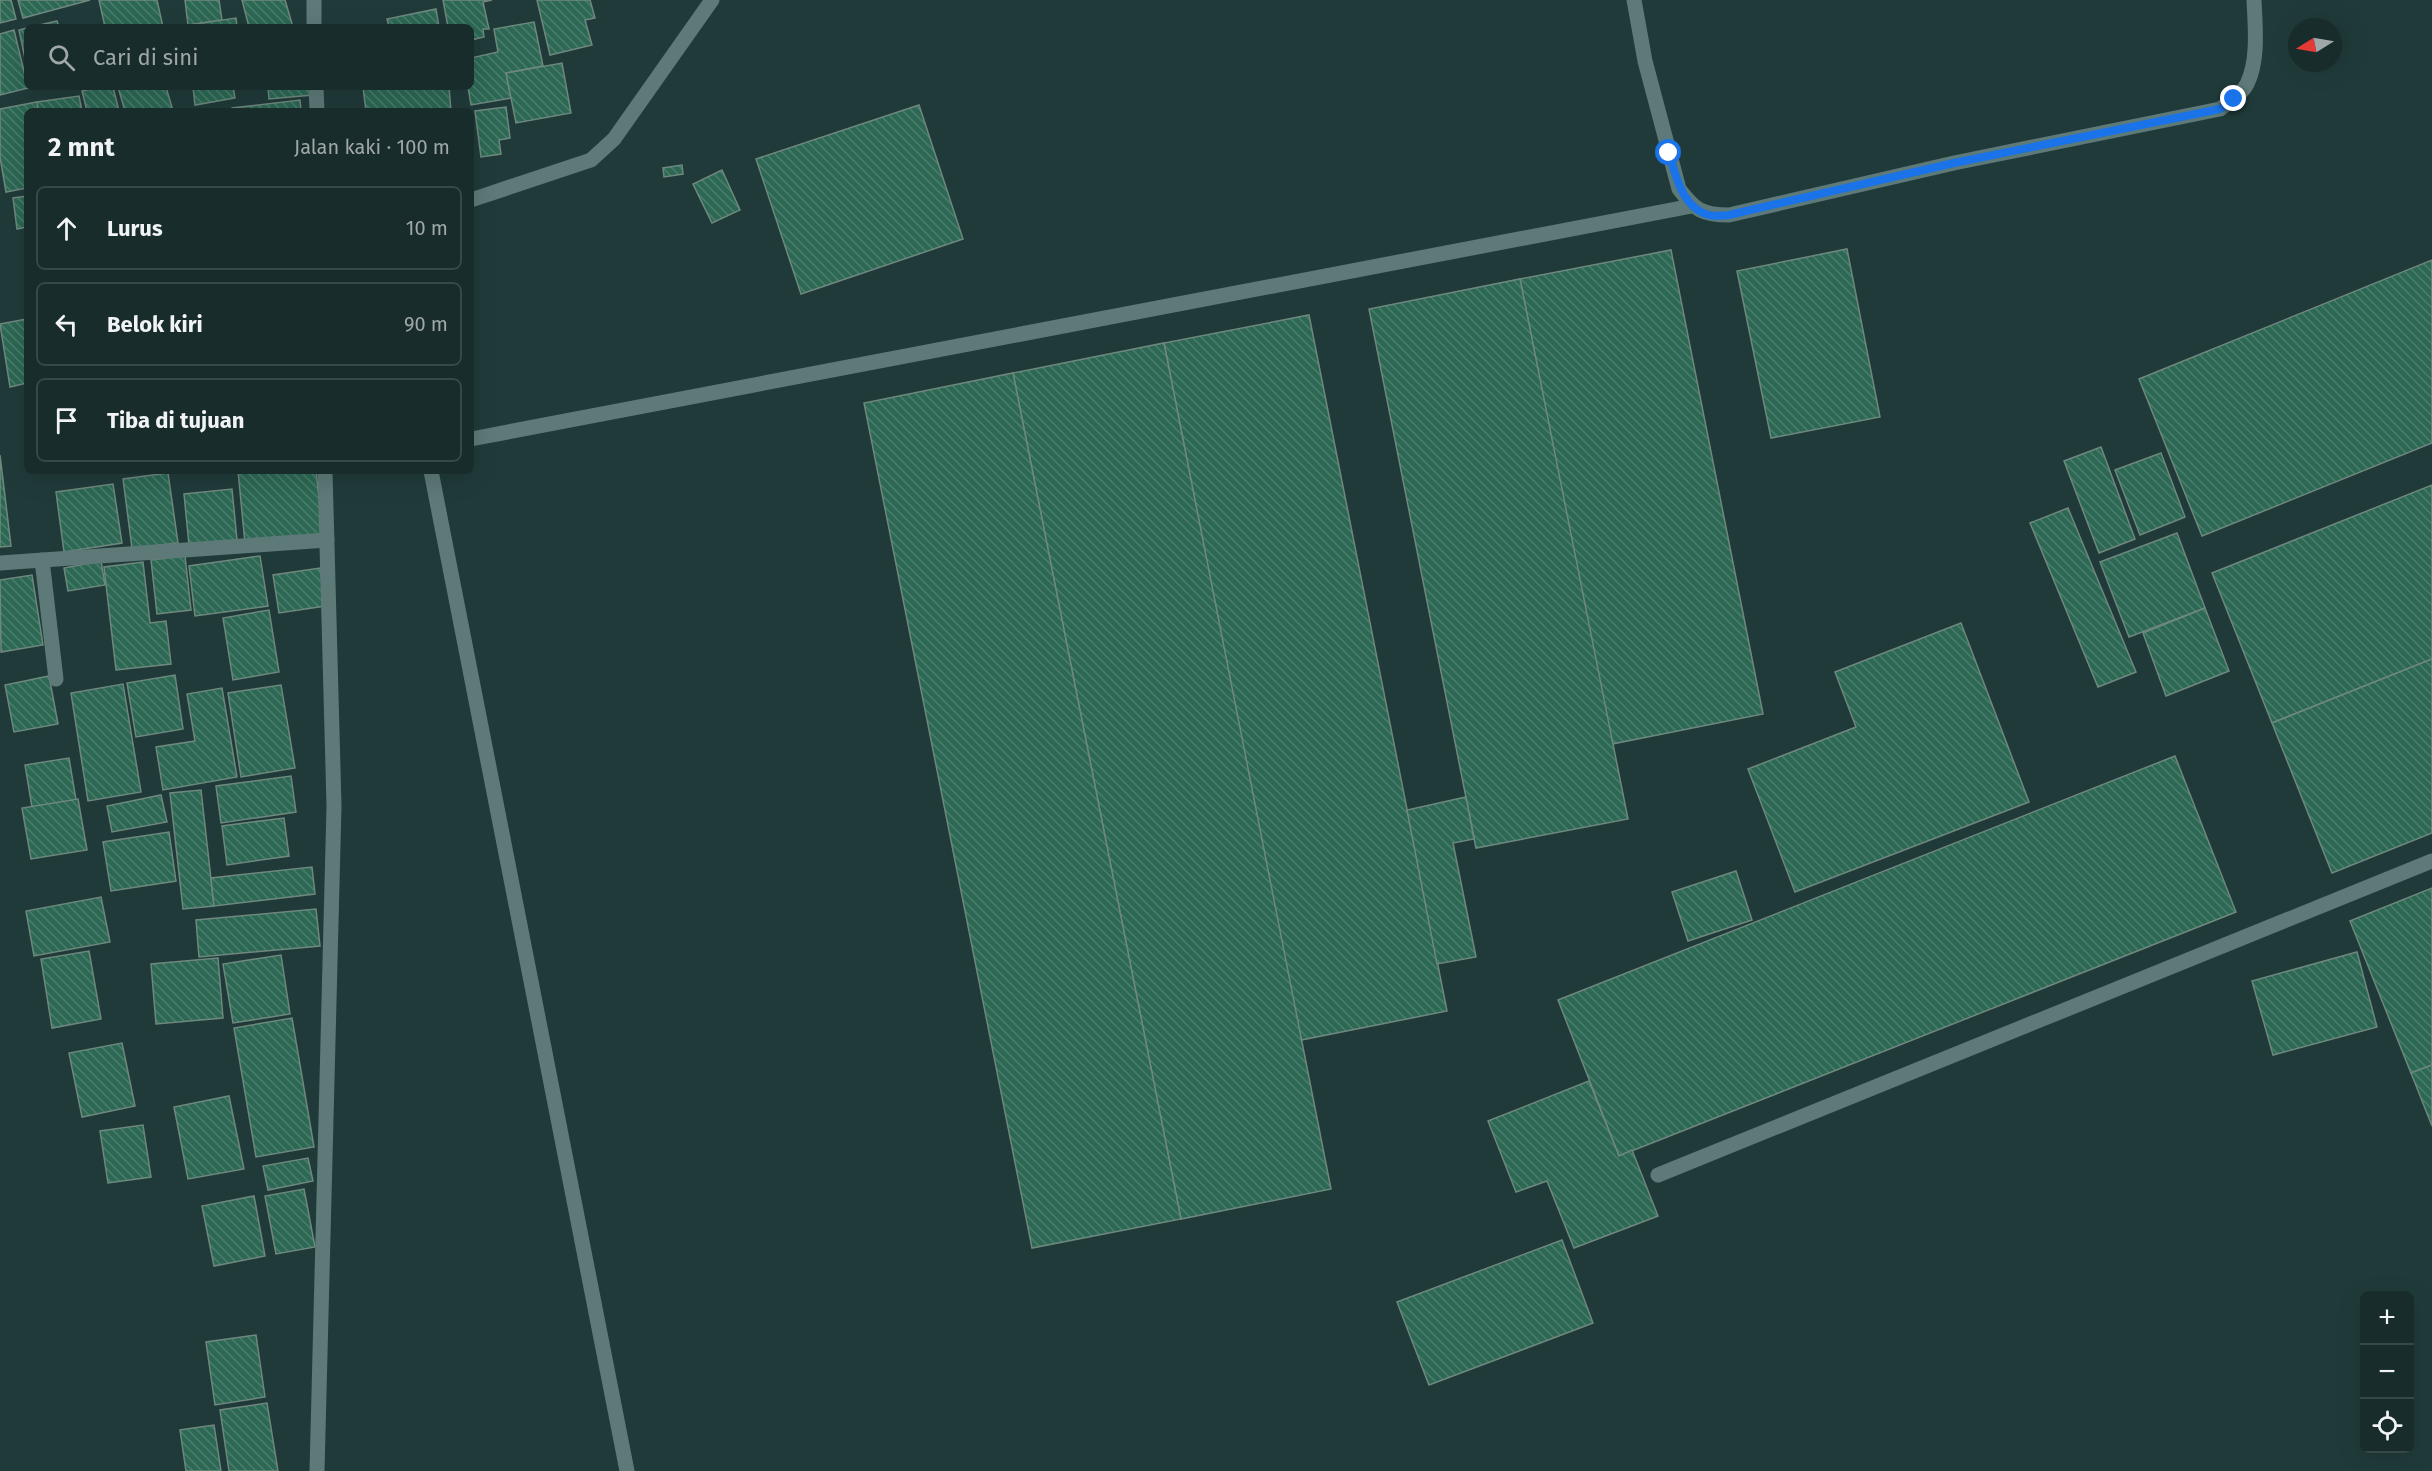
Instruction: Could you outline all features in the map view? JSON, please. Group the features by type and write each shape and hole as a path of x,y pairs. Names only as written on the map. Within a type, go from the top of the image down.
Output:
{"street":[{"path":"314,0 314,24"},
{"path":"474,199 581,164 600,153 614,139 712,0"},
{"path":"1634,0 1645,61 1679,189 1692,206 1709,215 1729,215 1954,163 2220,109 2234,99 2247,84 2256,45 2254,0"},
{"path":"316,90 316,108"},
{"path":"474,438 1692,206"},
{"path":"317,1471 334,806 325,474"},
{"path":"432,474 627,1471"},
{"path":"0,563 327,540"},
{"path":"42,560 56,679"},
{"path":"1658,1175 2432,861"}],"building":[{"path":"0,0 11,0 16,19 0,23"},
{"path":"18,0 90,0 23,18"},
{"path":"99,0 157,0 162,24 104,24"},
{"path":"185,0 219,0 222,20 188,24"},
{"path":"242,0 285,0 292,24 248,24"},
{"path":"443,0 492,0 483,2 489,29 483,29 484,37 474,39 474,24 447,24"},
{"path":"537,0 590,0 595,18 585,20 592,45 550,55"},
{"path":"436,9 438,24 388,24 387,19"},
{"path":"236,18 237,24 195,24"},
{"path":"534,22 543,66 506,73 511,98 471,105 468,90 474,90 474,57 498,52 494,29"},
{"path":"24,29 24,54 19,30"},
{"path":"14,30 24,71 24,89 0,95 0,34"},
{"path":"562,63 571,113 516,123 506,73"},
{"path":"114,90 118,108 86,108 82,91"},
{"path":"119,90 167,90 172,108 124,108"},
{"path":"193,90 234,90 235,98 195,105"},
{"path":"268,90 313,90 313,95 269,99"},
{"path":"363,90 449,90 451,108 366,108"},
{"path":"79,96 81,108 38,108 37,102"},
{"path":"300,100 301,108 232,108"},
{"path":"37,102 38,108 24,108 24,189 6,192 0,157 0,109"},
{"path":"919,105 963,239 801,294 756,159"},
{"path":"506,107 510,138 499,140 501,154 481,157 475,111"},
{"path":"682,165 683,174 664,177 663,168"},
{"path":"722,170 740,210 712,223 693,184"},
{"path":"24,196 24,228 17,229 13,198"},
{"path":"1847,249 1880,417 1771,438 1737,271"},
{"path":"1671,250 1763,714 1612,744 1520,279"},
{"path":"2432,260 2432,443 2202,536 2139,379"},
{"path":"1520,279 1628,819 1476,848 1369,309"},
{"path":"1309,315 1447,1011 1301,1040 1164,343"},
{"path":"24,320 24,384 10,387 0,324"},
{"path":"1164,343 1331,1189 1181,1219 1013,373"},
{"path":"1013,373 1181,1219 1032,1248 864,403"},
{"path":"2101,447 2135,539 2099,553 2064,461"},
{"path":"2161,453 2185,517 2140,535 2115,470"},
{"path":"0,455 11,546 0,547"},
{"path":"168,474 178,543 132,548 123,479"},
{"path":"238,474 316,474 323,535 245,543"},
{"path":"113,484 122,543 64,552 56,492"},
{"path":"2432,485 2432,659 2272,723 2212,573"},
{"path":"232,489 237,540 189,545 184,494"},
{"path":"2068,508 2136,672 2098,687 2030,523"},
{"path":"2177,533 2205,608 2129,637 2100,562"},
{"path":"185,556 191,610 157,614 151,560"},
{"path":"260,556 268,606 195,616 189,566"},
{"path":"101,561 105,585 68,591 64,568"},
{"path":"143,562 150,623 166,621 171,664 116,670 104,567"},
{"path":"320,568 325,606 279,613 273,575"},
{"path":"32,575 43,645 1,652 0,580"},
{"path":"2205,608 2229,671 2166,696 2143,633"},
{"path":"269,610 279,672 233,680 223,618"},
{"path":"1961,623 2029,802 1795,892 1748,769 1856,727 1835,672"},
{"path":"2432,659 2432,833 2332,873 2272,723"},
{"path":"175,675 183,729 136,737 127,683"},
{"path":"49,676 58,724 14,732 5,685"},
{"path":"123,684 141,792 88,801 71,693"},
{"path":"281,685 295,768 241,777 228,693"},
{"path":"222,688 237,777 163,790 156,747 195,741 187,694"},
{"path":"2175,756 2236,912 1619,1156 1558,1000"},
{"path":"69,758 76,800 32,807 25,765"},
{"path":"291,776 296,812 221,823 216,786"},
{"path":"201,790 214,906 183,909 170,793"},
{"path":"161,795 167,822 112,832 107,806"},
{"path":"1466,797 1474,839 1453,843 1476,957 1437,964 1407,810"},
{"path":"78,799 87,850 31,859 22,808"},
{"path":"284,818 289,856 227,865 222,826"},
{"path":"169,832 176,881 111,891 103,842"},
{"path":"312,867 315,894 214,906 211,878"},
{"path":"1736,871 1752,920 1688,941 1672,892"},
{"path":"2432,888 2432,1065 2411,1073 2350,921"},
{"path":"101,897 110,942 34,956 26,911"},
{"path":"316,909 320,946 199,957 196,920"},
{"path":"89,951 101,1019 52,1028 41,959"},
{"path":"2357,952 2377,1027 2273,1055 2252,981"},
{"path":"281,955 290,1014 233,1023 223,964"},
{"path":"218,958 223,1018 156,1024 151,964"},
{"path":"292,1018 314,1147 256,1157 234,1028"},
{"path":"122,1043 135,1106 82,1117 69,1053"},
{"path":"2432,1065 2432,1126 2411,1073"},
{"path":"1589,1081 1619,1156 1632,1150 1658,1216 1574,1248 1547,1181 1516,1192 1488,1121"},
{"path":"229,1096 244,1169 188,1179 174,1107"},
{"path":"143,1125 151,1177 108,1183 100,1131"},
{"path":"308,1158 313,1181 268,1190 263,1166"},
{"path":"304,1189 315,1247 276,1254 265,1196"},
{"path":"254,1196 265,1256 214,1266 202,1206"},
{"path":"1562,1240 1593,1323 1429,1385 1397,1302"},
{"path":"256,1335 265,1397 215,1405 206,1342"},
{"path":"267,1403 278,1471 229,1471 220,1410"},
{"path":"214,1425 221,1471 186,1471 180,1430"}],"route":[{"path":"1669,153 1679,189 1692,206 1709,215 1729,215 1954,163 2220,109 2234,99"}]}
